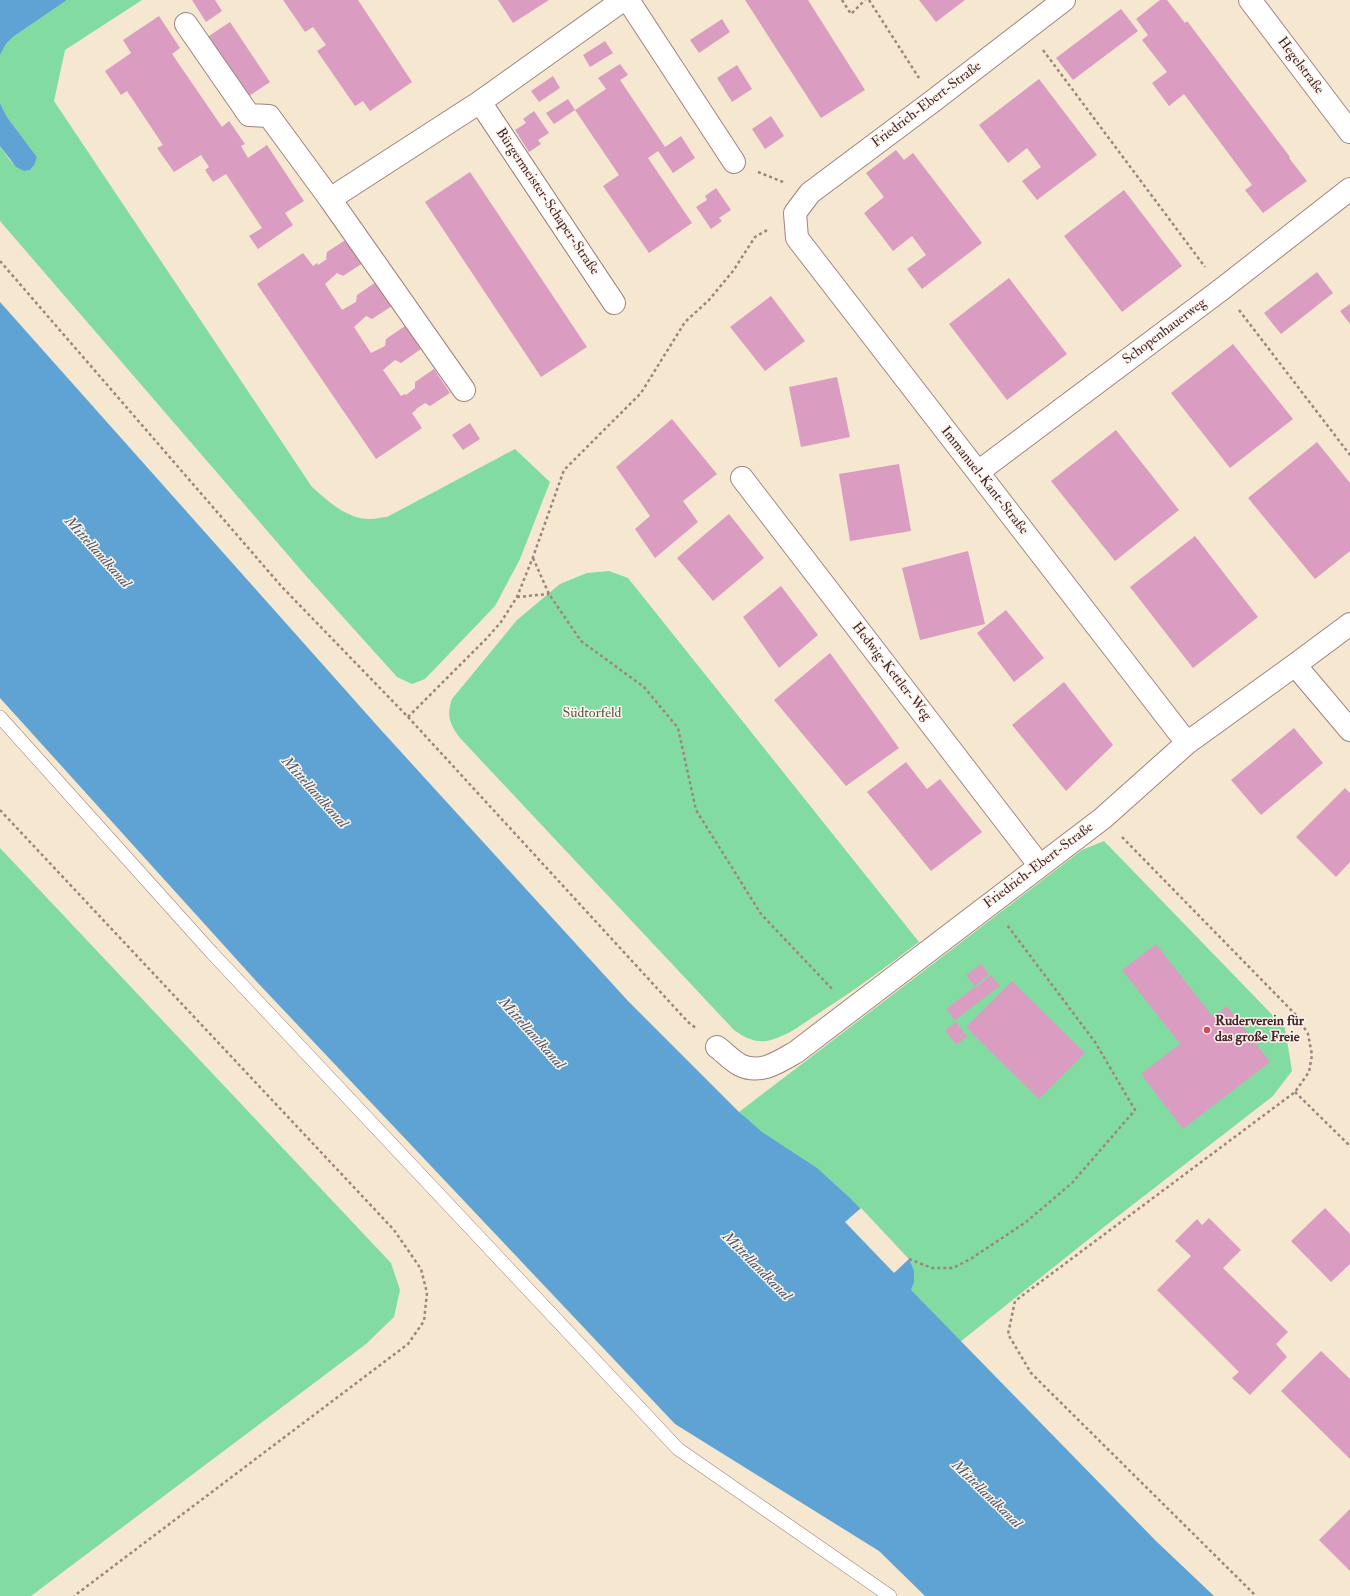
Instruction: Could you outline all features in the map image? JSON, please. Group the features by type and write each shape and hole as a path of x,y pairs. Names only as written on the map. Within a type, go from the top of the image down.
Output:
{"street":[{"path":"330,199 480,102 623,0"},
{"path":"628,0 734,162"},
{"name":"Friedrich-Ebert-Straße","path":"794,213 810,193 1064,0"},
{"name":"Hegelstraße","path":"1250,0 1350,132"},
{"path":"186,24 249,115 269,116 330,199 464,390"},
{"name":"Bürgermeister-Schaper-Straße","path":"480,102 614,303"},
{"name":"Schopenhauerweg","path":"978,472 1222,289 1350,189"},
{"name":"Immanuel-Kant-Straße","path":"794,213 797,238 1187,743"},
{"name":"Hedwig-Kettler-Weg","path":"742,478 1040,866"},
{"name":"Friedrich-Ebert-Straße","path":"717,1047 740,1065 759,1069 776,1064 796,1052 1103,818 1187,743 1296,665 1350,624"},
{"path":"1296,665 1350,730"}],"lane":[{"path":"0,717 212,953 678,1449 890,1596"}],"path":[{"path":"842,0 851,14 865,0"},
{"path":"869,0 933,101"},
{"path":"1027,29 1222,289 1350,455"},
{"path":"734,162 810,193"},
{"path":"408,717 492,633 518,597 564,470 641,393 685,322 709,300 733,271 755,237 794,213"},
{"path":"0,262 282,587 408,717 688,1022 717,1047"},
{"path":"533,557 550,594 581,641 644,687 678,728 696,810 761,914 851,1010"},
{"path":"518,597 550,594"},
{"path":"0,810 394,1230 421,1269 427,1293 424,1322 408,1344 74,1596"},
{"path":"1103,818 1296,1016 1308,1034 1312,1055 1309,1072 1295,1092 1015,1301 1008,1334 1031,1373 1256,1596"},
{"path":"909,1259 932,1268 953,1268 972,1258 1026,1222 1072,1183 1135,1110 1095,1042 990,903"},
{"path":"1295,1092 1350,1146"}],"green space":[{"path":"67,0 142,0 65,50 54,101 312,487 346,513 371,519 387,517 515,449 550,482 520,559 495,606 425,679 412,684 397,677 307,577 0,221 0,146 12,163 20,169 30,170 35,164 37,157 7,117 0,103 0,55 6,44 13,37"},
{"name":"Südtorfeld","path":"609,571 628,578 919,942 845,996 778,1038 766,1041 756,1041 742,1036 734,1030 460,738 451,724 449,710 452,699 517,620 560,584 587,573"},
{"path":"1104,841 1285,1028 1292,1071 1273,1096 1104,1227 960,1342 739,1112 1082,850"},
{"path":"0,848 391,1263 400,1290 394,1317 366,1344 31,1596 0,1596"}],"water":[{"path":"0,0 67,0 13,37 6,44 0,55"},
{"path":"0,103 7,117 37,157 35,164 30,170 24,171 16,167 0,146"},
{"name":"Mittellandkanal","path":"0,302 381,730 628,1001 739,1112 762,1132 817,1168 850,1198 909,1259 914,1271 914,1282 911,1290 1156,1541 1214,1596 925,1596 879,1551 675,1424 257,982 0,698"}],"pier":[{"path":"861,1208 909,1259 894,1273 845,1222"}],"building":[{"path":"192,0 215,0 222,11 206,22"},
{"path":"283,0 358,0 412,82 370,111 363,101 355,106 317,51 326,45 313,27 305,32"},
{"path":"498,0 549,0 513,23"},
{"path":"745,0 808,0 865,90 821,118"},
{"path":"919,0 965,0 936,22"},
{"path":"1160,0 1167,0 1185,23 1187,21 1307,181 1263,213 1245,190 1252,185 1184,94 1169,106 1152,83 1167,72 1142,40 1148,35 1136,19"},
{"path":"1121,9 1138,31 1073,80 1056,58"},
{"path":"159,16 180,48 172,54 222,127 229,121 245,144 241,146 248,158 267,145 304,201 285,213 293,225 258,249 249,236 262,228 226,174 213,182 205,170 209,167 201,155 174,172 157,148 163,145 127,91 121,95 105,71 131,53 123,40"},
{"path":"722,19 730,32 699,53 690,40"},
{"path":"230,22 270,82 246,98 206,38"},
{"path":"605,41 613,53 590,67 583,55"},
{"path":"620,64 628,75 620,80 665,147 681,136 695,158 673,173 658,151 648,158 692,223 649,253 603,186 619,175 575,110 606,89 598,78"},
{"path":"737,65 752,89 732,102 717,78"},
{"path":"553,76 560,88 539,102 531,91"},
{"path":"1039,79 1097,155 1037,200 1022,181 1041,167 1027,148 1008,163 979,125"},
{"path":"568,99 575,110 554,124 546,113"},
{"path":"534,111 549,133 538,140 541,144 529,152 515,130 526,123 523,119"},
{"path":"771,116 784,136 765,149 752,129"},
{"path":"896,150 904,160 913,153 982,243 922,289 907,269 926,255 912,236 893,251 864,213 884,197 866,173"},
{"path":"470,172 587,347 541,377 425,202"},
{"path":"716,188 731,210 719,218 722,221 711,229 696,207 707,200 705,196"},
{"path":"1124,190 1182,266 1122,312 1064,236"},
{"path":"347,239 363,263 343,276 337,273 325,284 342,310 356,302 357,295 376,282 392,306 372,319 366,316 354,327 371,353 385,346 386,339 405,326 421,349 401,363 395,360 383,370 401,396 406,395 415,388 415,382 434,369 450,393 430,406 425,403 416,409 412,413 422,428 376,459 257,284 303,253 313,266 317,263 318,265 327,259 327,252"},
{"path":"1317,272 1333,293 1281,334 1264,313"},
{"path":"1009,278 1067,354 1007,400 949,324"},
{"path":"771,296 805,341 765,371 730,327"},
{"path":"1350,304 1350,324 1340,311"},
{"path":"1233,344 1293,419 1230,468 1171,393"},
{"path":"837,377 850,437 801,447 789,387"},
{"path":"672,419 717,474 683,501 698,522 655,558 635,529 650,516 616,467"},
{"path":"470,423 480,439 463,450 452,435"},
{"path":"1116,430 1179,510 1115,561 1051,481"},
{"path":"1317,442 1350,483 1350,551 1315,579 1248,498"},
{"path":"899,464 911,531 850,541 839,474"},
{"path":"729,514 764,558 713,601 677,558"},
{"path":"1195,536 1258,617 1193,668 1130,587"},
{"path":"968,551 985,624 920,640 902,568"},
{"path":"781,586 818,635 779,668 743,617"},
{"path":"1006,610 1044,658 1014,682 977,633"},
{"path":"830,653 899,748 846,786 774,700"},
{"path":"1064,682 1113,745 1066,791 1012,725"},
{"path":"1294,728 1323,763 1261,815 1231,780"},
{"path":"906,762 927,789 940,779 982,832 931,871 867,792"},
{"path":"1345,788 1350,793 1350,862 1336,877 1296,837"},
{"name":"Ruderverein für das große Freie","path":"1156,944 1213,1017 1227,1006 1270,1062 1183,1129 1141,1074 1180,1044 1122,970"},
{"path":"981,964 989,974 974,986 966,975"},
{"path":"991,975 1000,986 955,1020 946,1009"},
{"path":"1012,981 1085,1053 1039,1099 966,1027"},
{"path":"956,1022 967,1037 956,1045 945,1030"},
{"path":"1325,1208 1350,1234 1350,1264 1331,1282 1291,1241"},
{"path":"1209,1218 1241,1250 1223,1268 1288,1332 1276,1344 1287,1357 1250,1395 1232,1378 1239,1372 1157,1290 1191,1256 1175,1241 1197,1219 1202,1225"},
{"path":"1321,1351 1350,1379 1350,1459 1281,1391"},
{"path":"1350,1509 1350,1571 1319,1540"}],"place":[{"name":"Ruderverein für das große Freie","path":"1207,1030"}]}
